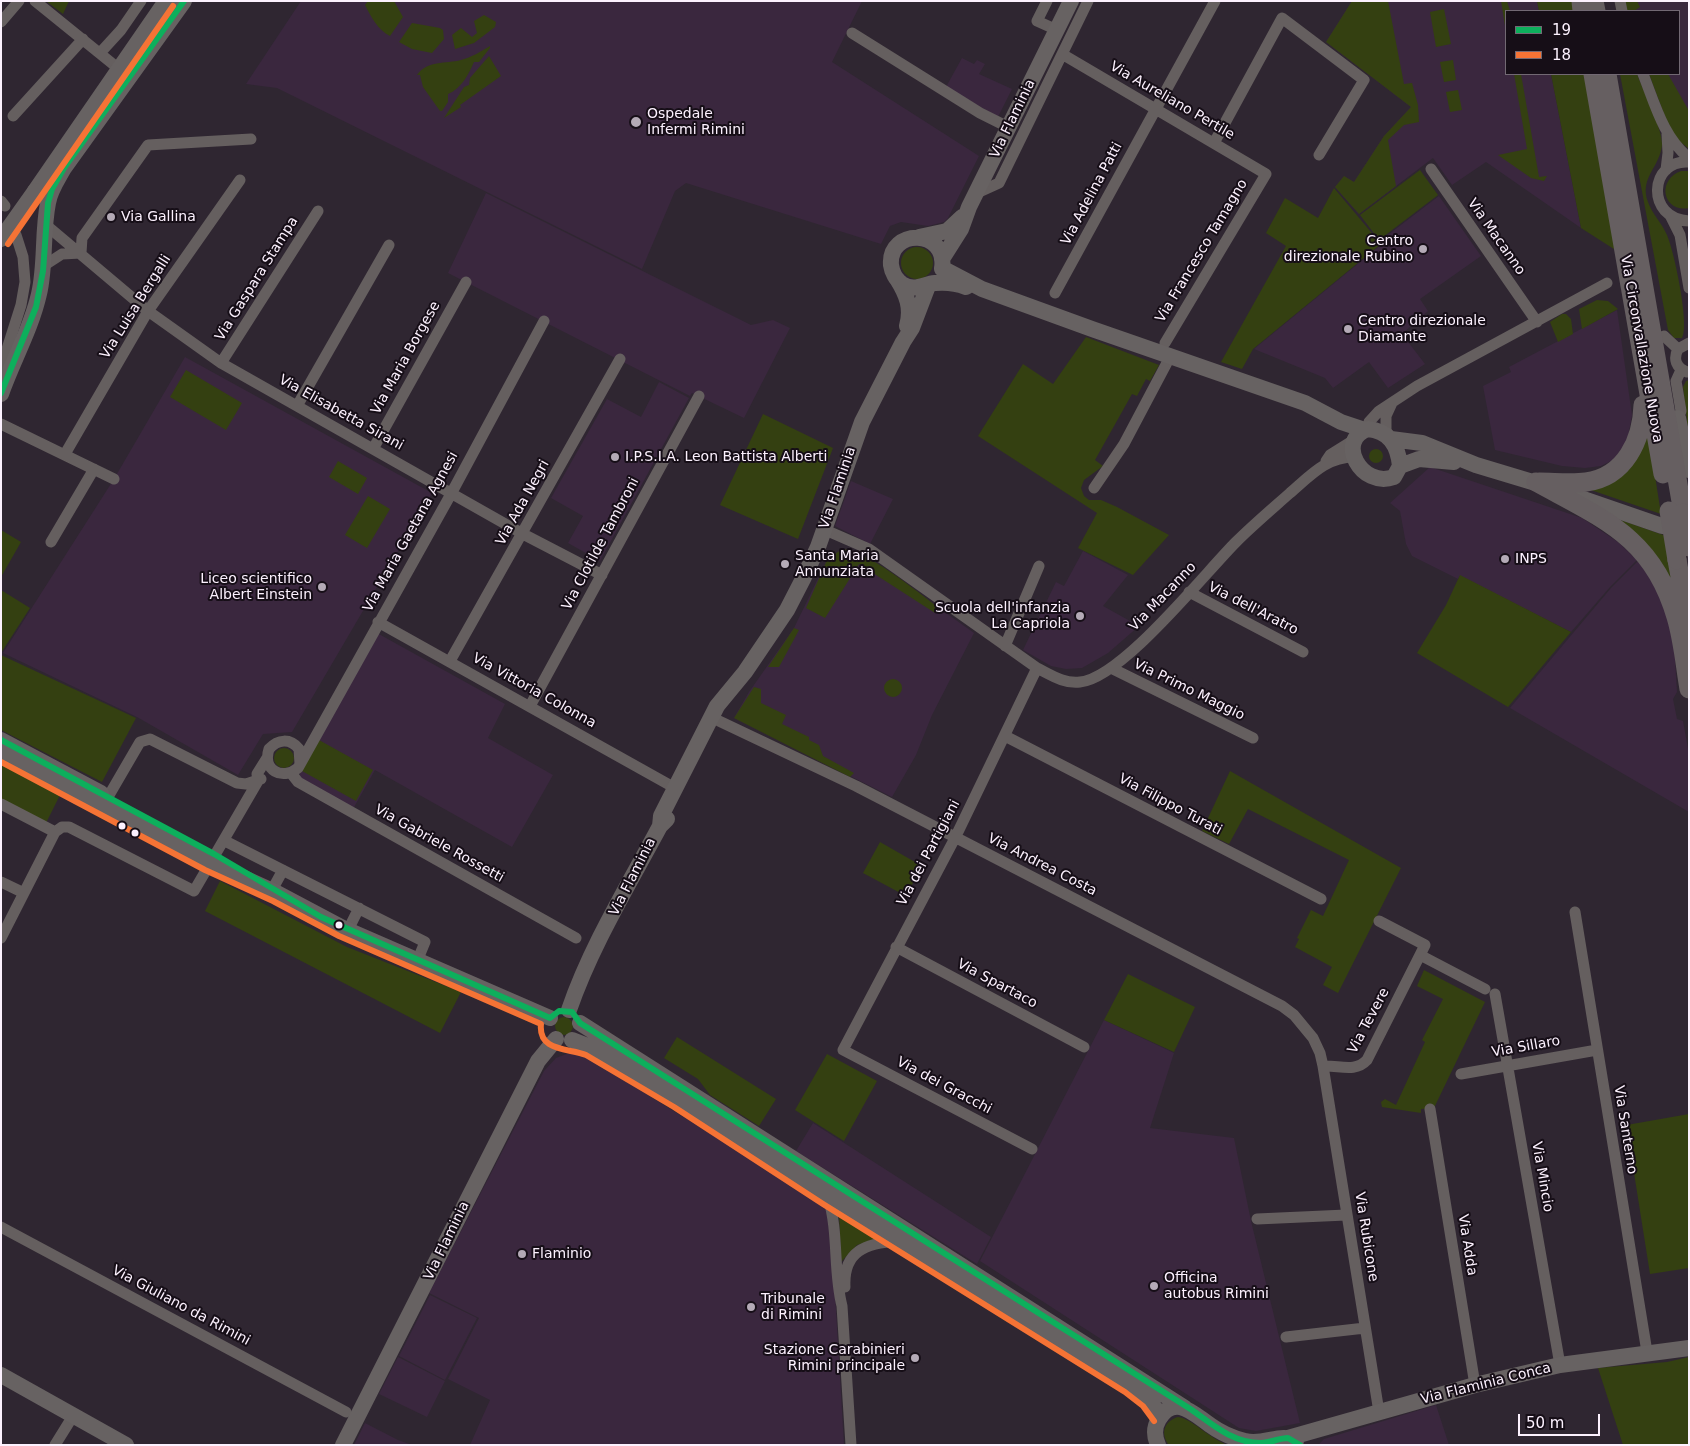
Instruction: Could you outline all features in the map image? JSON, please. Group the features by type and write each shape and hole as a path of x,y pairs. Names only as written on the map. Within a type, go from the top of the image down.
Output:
{"main road":[{"path":"1603,77 1644,224 1678,418"},
{"name":"Via Circonvallazione Nuova","path":"1603,77 1644,369 1671,517 1683,553 1689,625"},
{"name":"Via Circonvallazione Nuova","path":"1603,77 1671,517"},
{"path":"1536,482 1586,482 1605,477 1622,466 1635,447 1641,431 1644,369"},
{"path":"1536,482 1608,522 1638,546 1653,565 1677,618 1689,689"}],"street":[{"path":"1,22 19,1"},
{"path":"35,1 119,69"},
{"path":"100,53 121,30 140,1"},
{"path":"3,381 7,349 21,305 25,282 23,257 9,237 35,190 166,1"},
{"path":"3,381 19,353 39,296 45,265 48,202 64,168 184,1"},
{"path":"1047,1 1037,20 1057,30"},
{"name":"Via Flaminia","path":"942,263 961,230 973,200 1071,1"},
{"path":"973,200 999,184 1088,1"},
{"name":"Via Adelina Patti","path":"1055,293 1215,1"},
{"path":"1214,143 1282,18 1364,80 1319,154"},
{"path":"852,33 980,113 1010,128"},
{"path":"13,116 83,39"},
{"name":"Via Aureliano Pertile","path":"1062,54 1266,174"},
{"path":"1643,75 1667,134 1679,150 1689,158"},
{"path":"1667,134 1668,154 1666,170 1657,187 1658,198 1663,209 1671,217 1680,236 1689,288"},
{"path":"45,265 62,254 81,253 82,238 148,145 252,139"},
{"path":"1666,170 1674,165 1689,162"},
{"name":"Via Macanno","path":"1431,169 1537,322"},
{"name":"Via Francesco Tamagno","path":"1094,488 1124,444 1167,350 1266,174"},
{"name":"Via Luisa Bergalli","path":"65,454 148,310 240,180"},
{"name":"Via Flaminia","path":"919,237 947,232 955,226 973,200"},
{"name":"Via Gaspara Stampa","path":"221,364 318,211"},
{"path":"1671,217 1689,221"},
{"name":"Via Elisabetta Sirani","path":"46,225 148,310 221,364 451,494 602,575"},
{"path":"930,284 942,263 941,253 932,242 919,237 905,240 893,253 892,268 897,279 908,287 956,283 974,290 982,289"},
{"path":"1684,258 1689,241"},
{"path":"297,406 389,245"},
{"path":"942,263 982,289 1167,350 1321,411 1360,434 1422,443 1476,465 1671,517"},
{"name":"Via Flaminia","path":"897,279 907,294 909,305 910,318 903,342"},
{"name":"Via Maria Borgese","path":"373,449 466,282"},
{"name":"Via Macanno","path":"823,529 869,549 1037,668 1063,681 1080,682 1095,678 1111,668 1145,639 1248,530 1323,465 1330,455 1360,434 1372,417 1417,386 1607,283"},
{"name":"Via Flaminia","path":"569,1010 579,981 660,826 667,819 737,682 787,610 818,547 862,422 912,328 930,284"},
{"name":"Via Maria Gaetana Agnesi","path":"300,764 451,494 544,321"},
{"name":"Via Circonvallazione Nuova","path":"1664,336 1678,349"},
{"path":"1689,343 1678,349 1675,358 1685,371 1676,381 1681,411 1678,418 1689,470"},
{"name":"Via Ada Negri","path":"450,661 524,534 620,360"},
{"name":"Via Clotilde Tambroni","path":"530,706 699,396"},
{"path":"1360,434 1354,457 1362,471 1369,476 1382,480 1394,477 1400,466 1399,456 1388,437 1386,416 1393,401"},
{"path":"1,424 114,479"},
{"name":"Via Macanno","path":"1323,465 1338,458 1354,457"},
{"path":"1400,466 1427,458 1476,465"},
{"path":"51,542 94,469"},
{"path":"1005,646 1039,566"},
{"name":"Via dell'Aratro","path":"1189,592 1304,652"},
{"name":"Via Vittoria Colonna","path":"378,622 675,788"},
{"name":"Via dei Partigiani","path":"843,1050 955,838 1037,668"},
{"name":"Via Primo Maggio","path":"1111,668 1253,738"},
{"name":"Via Flaminia","path":"660,826 661,816 713,713 726,692 737,682"},
{"name":"Via Andrea Costa","path":"719,720 856,786 1282,1006 1294,1015 1313,1038 1320,1052 1323,1066"},
{"path":"290,742 309,736 321,727"},
{"name":"Via Filippo Turati","path":"1005,736 1321,899"},
{"path":"1,938 55,832 62,827 69,827 194,891 258,781 257,774 273,745 284,740 299,749 300,764 291,774 268,774 258,781 237,784 150,739 140,742 108,797"},
{"path":"1,740 108,797 212,858"},
{"path":"1,752 212,858 348,930 418,959 557,1032 590,1047 679,1100 828,1198 898,1241 1089,1353"},
{"path":"267,758 269,766 276,773"},
{"name":"Via Gabriele Rossetti","path":"291,774 298,782 576,938"},
{"path":"1,804 55,832"},
{"path":"225,840 425,942 418,959"},
{"path":"275,891 283,870"},
{"path":"1,882 24,893"},
{"path":"348,930 359,908"},
{"name":"Via Santerno","path":"1575,912 1647,1352"},
{"path":"1379,921 1425,945 1420,955"},
{"name":"Via Spartaco","path":"896,948 1084,1047"},
{"name":"Via Tevere","path":"1323,1066 1361,1067 1367,1060 1420,955"},
{"name":"Via Mincio","path":"1420,955 1490,991 1507,1066 1560,1365"},
{"path":"557,1032 557,1011 569,1010 576,1014 580,1023 1089,1353 1142,1394 1161,1416"},
{"name":"Via Flaminia","path":"343,1445 538,1061 557,1032 579,1033 580,1023"},
{"name":"Via dei Gracchi","path":"843,1050 1032,1149"},
{"name":"Via Sillaro","path":"1461,1074 1597,1050"},
{"name":"Via Rubicone","path":"1323,1066 1379,1412"},
{"name":"Via Adda","path":"1430,1109 1475,1385"},
{"path":"828,1198 834,1219 838,1292 842,1306"},
{"path":"1257,1219 1346,1215"},
{"name":"Via Giuliano da Rimini","path":"1,1226 346,1412"},
{"path":"852,1444 842,1306 844,1275 849,1260 860,1249 879,1242 898,1241"},
{"path":"1286,1337 1365,1328"},
{"name":"Via Flaminia Conca","path":"1647,1352 1689,1338"},
{"name":"Via Flaminia Conca","path":"1089,1353 1194,1412 1224,1434 1240,1440 1261,1443 1294,1441 1328,1427 1379,1412 1475,1385 1560,1365 1647,1352 1689,1348"},
{"path":"1,1375 126,1445"},
{"path":"1155,1443 1156,1426 1161,1416 1171,1409 1185,1408"},
{"path":"56,1445 73,1416"},
{"name":"Via Flaminia Conca","path":"1310,1445 1328,1427"}],"shaded area":[{"name":"Ospedale Infermi Rimini","path":"301,1 862,1 832,62 979,156 948,218 944,222 928,226 901,222 890,226 881,244 686,183 675,191 642,269 277,88 246,84"},
{"path":"1352,1 1537,1 1539,10 1505,10 1505,75 1551,75 1581,228 1486,162 1452,185 1433,158 1359,214 1335,187 1344,176 1354,182 1384,136 1411,107 1326,42"},
{"path":"1625,1 1689,1 1689,149 1650,75 1680,75 1680,10 1627,10"},
{"path":"962,58 974,64 977,60 985,64 979,74 1012,89 998,117 946,87"},
{"path":"486,193 751,325 773,320 790,328 744,418 692,393 690,396 448,273"},
{"path":"1439,196 1481,256 1420,299 1428,311 1402,334 1425,364 1388,388 1369,362 1333,388 1325,378 1254,349 1382,244 1380,241"},
{"path":"1617,310 1632,415 1627,443 1613,460 1601,466 1585,468 1562,466 1495,450 1483,386 1511,372 1509,367"},
{"path":"185,357 432,493 292,732 263,734 238,775 137,717 3,653 114,479"},
{"name":"I.P.S.I.A. Leon Battista Alberti","path":"659,382 689,398 600,561 568,543 583,516 551,498 607,399 641,417"},
{"path":"1430,467 1582,518 1618,542 1637,560 1610,587 1571,632 1460,576 1458,579 1412,556 1406,544 1400,511 1390,503"},
{"path":"851,481 893,499 870,544 835,526"},
{"path":"842,549 849,549 872,560 974,633 932,715 916,755 892,797 734,718 749,692 794,628 827,560"},
{"name":"Scuola dell'infanzia La Capriola","path":"1083,551 1128,575 1103,606 1139,626 1108,653 1082,668 1066,669 1051,666 1023,650 1056,582 1064,586"},
{"path":"1638,561 1656,587 1665,610 1674,643 1677,692 1673,699 1677,719 1683,721 1689,754 1689,812 1510,708 1611,588"},
{"path":"377,633 505,704 488,738 553,775 512,847 375,770 353,809 302,780 300,771"},
{"path":"1104,1020 1174,1053 1150,1128 1234,1138 1251,1221 1300,1423 1256,1431 1239,1428 980,1261"},
{"path":"574,1051 824,1204 829,1213 831,1226 844,1445 470,1445 490,1400 448,1379 479,1318 429,1293 544,1071 556,1058"},
{"path":"813,1123 991,1237 977,1264 796,1151"},
{"path":"430,1295 477,1318 445,1380 399,1356"},
{"path":"398,1357 445,1381 427,1417 379,1394"},
{"path":"1436,1405 1449,1445 1318,1445 1324,1439"},
{"path":"365,1423 398,1440 412,1445 354,1445"}],"green space":[{"path":"46,1 69,1 63,14"},
{"path":"368,1 394,1 403,17 390,36 378,27 372,18 365,5"},
{"path":"1352,1 1388,1 1404,84 1412,83 1418,105 1419,122 1404,125 1388,140 1396,186 1359,214 1335,187 1344,176 1354,182 1384,136 1411,107 1326,42"},
{"path":"1501,1 1507,1 1510,10 1505,10 1505,26"},
{"path":"1537,1 1574,1 1576,10 1539,10"},
{"path":"1625,1 1637,1 1640,7 1636,10 1627,10"},
{"path":"1444,9 1451,44 1436,47 1430,12"},
{"path":"484,15 496,22 495,27 474,43 455,49 452,35 461,28 472,37 477,33 474,21"},
{"path":"412,23 443,30 444,39 432,53 412,49 399,42"},
{"path":"490,46 479,62 474,62 461,85 448,94 448,102 440,111 423,87 420,75 417,75 421,70 431,65 465,59"},
{"path":"489,56 501,76 444,118 464,87 469,85 470,78"},
{"path":"1453,60 1456,80 1444,82 1440,62"},
{"path":"1514,75 1521,75 1539,177 1547,176 1544,181 1531,178 1498,155 1527,149"},
{"path":"1551,75 1584,75 1617,251 1581,228"},
{"path":"1620,75 1637,75 1656,120 1661,138 1660,153 1648,179 1646,194 1654,215 1667,235 1683,304 1684,330 1682,338 1674,338 1668,330"},
{"path":"1649,75 1669,75 1689,111 1689,149 1672,135"},
{"path":"1458,90 1462,110 1450,112 1446,92"},
{"path":"1420,170 1438,195 1379,240 1360,215"},
{"path":"1681,171 1689,171 1689,208 1673,206 1668,201 1666,195 1668,181 1673,175"},
{"path":"1334,188 1381,244 1253,349 1242,369 1221,362 1286,246 1266,233 1285,198 1318,218"},
{"path":"917,247 923,248 928,252 932,257 932,269 928,274 923,278 917,279 911,278 906,274 902,269 901,263 902,257 906,252 911,248"},
{"path":"1597,300 1608,301 1618,309 1582,329 1579,309"},
{"path":"1562,314 1566,314 1571,319 1573,334 1558,342 1550,322"},
{"path":"1086,337 1159,365 1150,381 1146,379 1137,396 1132,394 1095,460 1103,466 1084,480 1081,488 1084,496 1089,500 1101,500 1117,507 1169,535 1133,575 1078,548 1097,513 978,436 1023,364 1053,384"},
{"path":"186,370 242,403 226,430 170,397"},
{"path":"1689,380 1689,439 1683,387 1686,381"},
{"path":"763,414 833,448 798,539 720,505"},
{"path":"1648,431 1661,514 1588,489"},
{"path":"1376,449 1381,451 1383,456 1381,461 1376,463 1371,461 1369,456 1371,451"},
{"path":"338,461 367,478 358,494 329,477"},
{"path":"368,496 390,509 367,548 345,535"},
{"path":"1612,517 1666,536 1681,618"},
{"path":"1,530 21,542 1,577"},
{"path":"842,549 864,556 891,572 938,607 935,613 859,564 825,618 806,608 827,560"},
{"path":"1460,575 1571,632 1508,707 1417,653 1446,605"},
{"path":"1,590 30,608 1,653"},
{"path":"794,628 799,630 779,667 768,667"},
{"path":"1,655 136,718 102,782 1,730"},
{"path":"889,679 897,679 902,684 900,695 889,697 884,692 884,684"},
{"path":"754,687 761,689 761,703 786,715 782,724 809,737 809,740 819,745 823,756 854,773 850,777 734,718"},
{"path":"319,740 373,770 356,801 302,771"},
{"path":"284,748 291,751 294,758 291,765 284,768 277,765 274,758 277,751"},
{"path":"1,764 60,795 46,823 1,799"},
{"path":"1230,771 1401,868 1338,993 1323,985 1332,967 1295,947 1299,939 1297,938 1311,910 1323,916 1349,860 1248,809 1229,844 1202,831"},
{"path":"880,842 922,866 906,896 863,873"},
{"path":"220,881 347,947 461,992 440,1033 205,911"},
{"path":"1424,970 1485,1002 1434,1108 1421,1109 1421,1113 1382,1107 1381,1102 1385,1099 1396,1105 1425,1042 1422,1040 1443,999 1417,986"},
{"path":"1128,974 1195,1007 1174,1052 1104,1020"},
{"path":"560,1017 568,1017 573,1022 571,1033 560,1035 555,1030 555,1022"},
{"path":"677,1037 776,1099 759,1126 710,1095 698,1079 664,1058"},
{"path":"827,1054 877,1081 844,1141 795,1110"},
{"path":"1689,1114 1689,1268 1650,1274 1631,1154 1621,1126"},
{"path":"839,1212 881,1238 857,1245 841,1262"},
{"path":"1689,1357 1689,1445 1623,1445 1598,1368 1667,1362"},
{"path":"1178,1417 1189,1421 1228,1445 1169,1445 1165,1437 1165,1428 1169,1422"}],"transit line":[{"name":"19","path":"1,393 36,307 43,271 48,203 52,189 64,168 184,1"},
{"name":"18","path":"8,244 173,6"},
{"name":"19","path":"1,740 214,854 321,917 550,1018 559,1011 572,1012 580,1023 1232,1437 1264,1443 1288,1438 1300,1445"},
{"name":"18","path":"1,762 205,870 273,901 339,936 541,1024 541,1033 544,1040 549,1044 586,1055 674,1107 823,1204 1125,1392 1143,1406 1154,1421"}],"place":[{"name":"Ospedale Infermi Rimini","path":"636,122"},
{"name":"Via Gallina","path":"111,217"},
{"name":"Centro direzionale Rubino","path":"1423,249"},
{"name":"Centro direzionale Diamante","path":"1348,329"},
{"name":"I.P.S.I.A. Leon Battista Alberti","path":"615,457"},
{"name":"INPS","path":"1505,559"},
{"name":"Santa Maria Annunziata","path":"785,564"},
{"name":"Liceo scientifico Albert Einstein","path":"322,587"},
{"name":"Scuola dell'infanzia La Capriola","path":"1080,616"},
{"name":"Flaminio","path":"522,1254"},
{"name":"Officina autobus Rimini","path":"1154,1286"},
{"name":"Tribunale di Rimini","path":"751,1307"},
{"name":"Stazione Carabinieri Rimini principale","path":"915,1358"}]}
